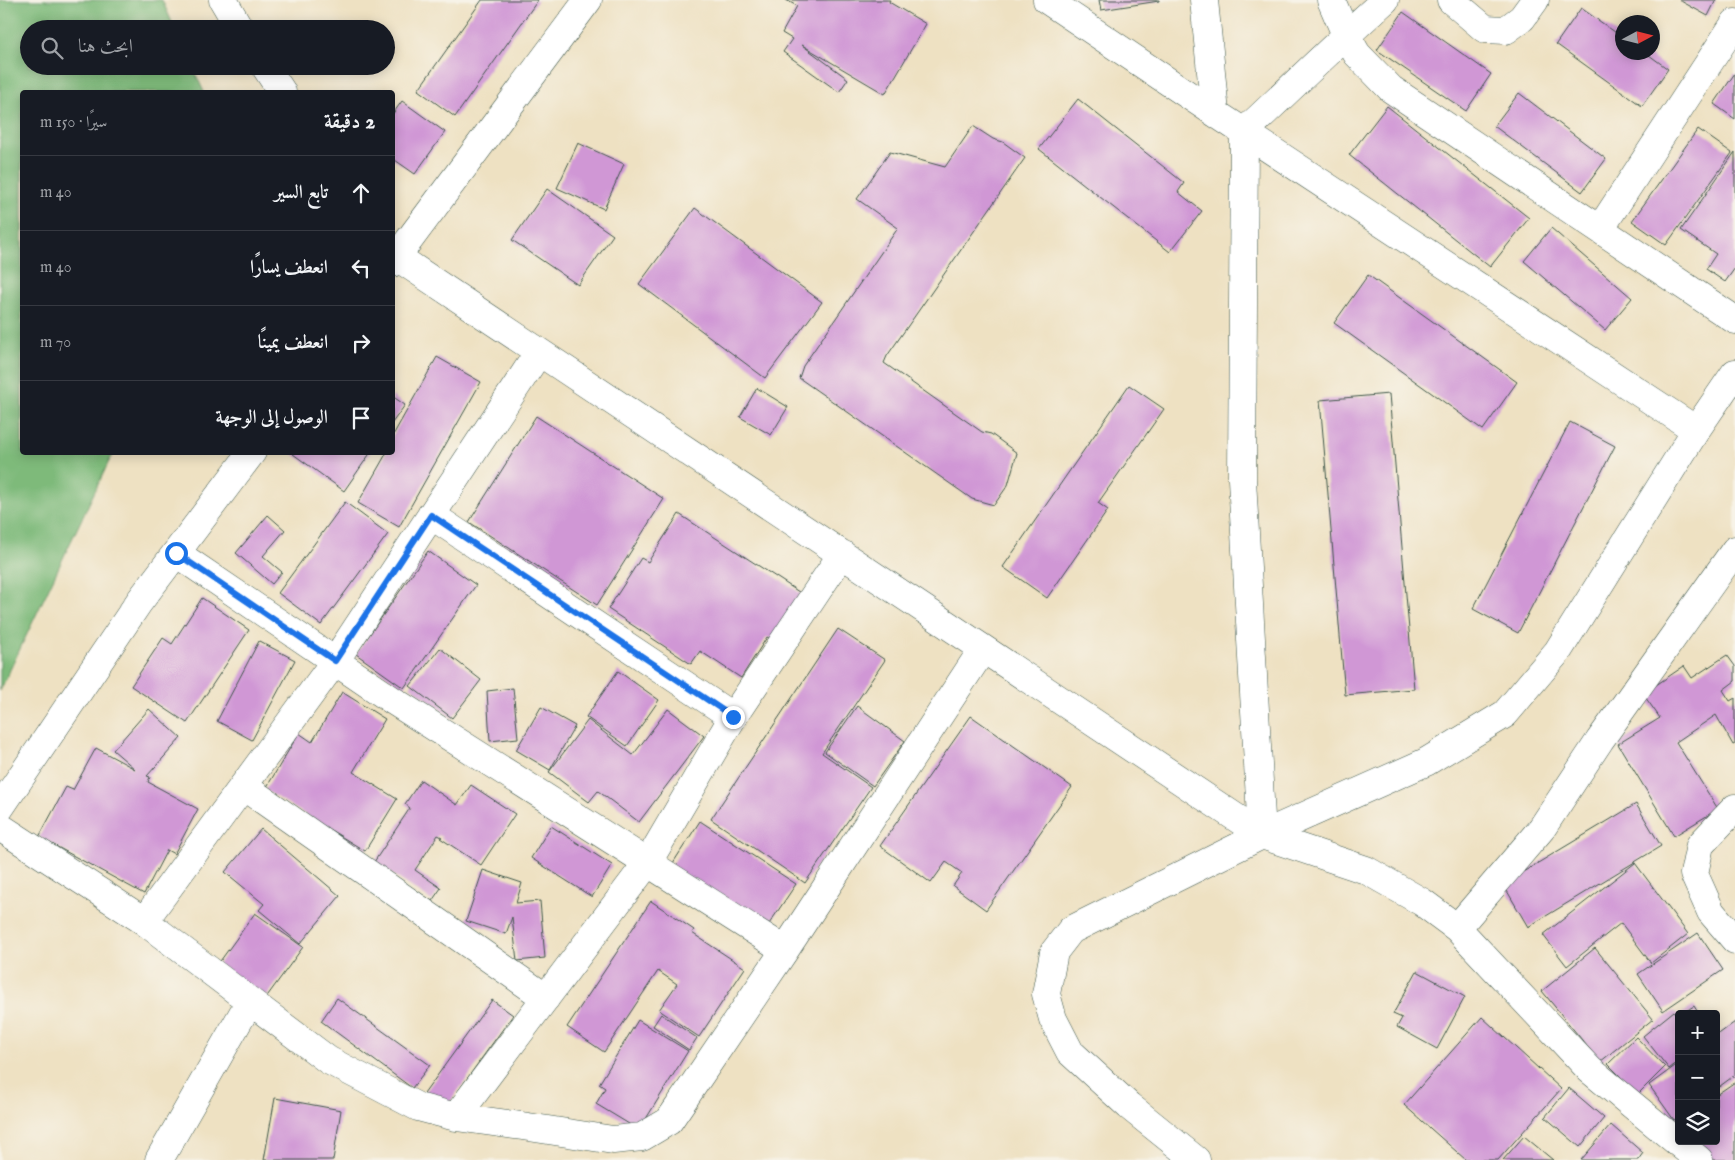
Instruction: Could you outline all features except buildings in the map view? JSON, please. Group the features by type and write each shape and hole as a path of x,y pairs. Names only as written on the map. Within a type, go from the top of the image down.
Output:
{"street":[{"path":"223,0 235,20"},
{"path":"395,256 588,0"},
{"path":"1048,0 1215,113 1696,430"},
{"path":"1204,0 1215,113"},
{"path":"1331,0 1346,35 1357,54 1391,89 1735,320"},
{"path":"1262,835 1242,479 1244,132 1385,0"},
{"path":"1451,0 1485,29 1506,30 1522,18 1535,0"},
{"path":"1600,229 1735,23"},
{"path":"271,75 281,90"},
{"path":"395,258 1262,835 1366,870 1422,902 1458,928 1590,1070 1698,1160"},
{"path":"144,921 335,661 539,352"},
{"path":"1196,1160 1129,1106 1070,1052 1053,1019 1046,994 1054,952 1071,930 1262,835 1426,762 1505,714 1558,651 1696,430 1735,372"},
{"path":"0,808 139,602 250,455"},
{"path":"431,515 733,717"},
{"path":"1458,928 1542,828 1600,740 1735,550"},
{"path":"176,553 392,700 785,950"},
{"path":"456,1117 648,862 733,717 842,554"},
{"path":"0,827 144,921 328,1060 418,1107 456,1117 613,1140 642,1137 669,1121 785,950 983,648"},
{"path":"243,786 546,998"},
{"path":"1735,808 1700,845 1694,874 1711,912 1735,940"},
{"path":"159,1160 250,1002"}],"green space":[{"path":"0,0 162,0 171,20 20,20 20,75 196,75 203,90 20,90 20,455 112,455 0,691"}],"route":[{"path":"176,553 335,661 431,515 733,717"}]}
